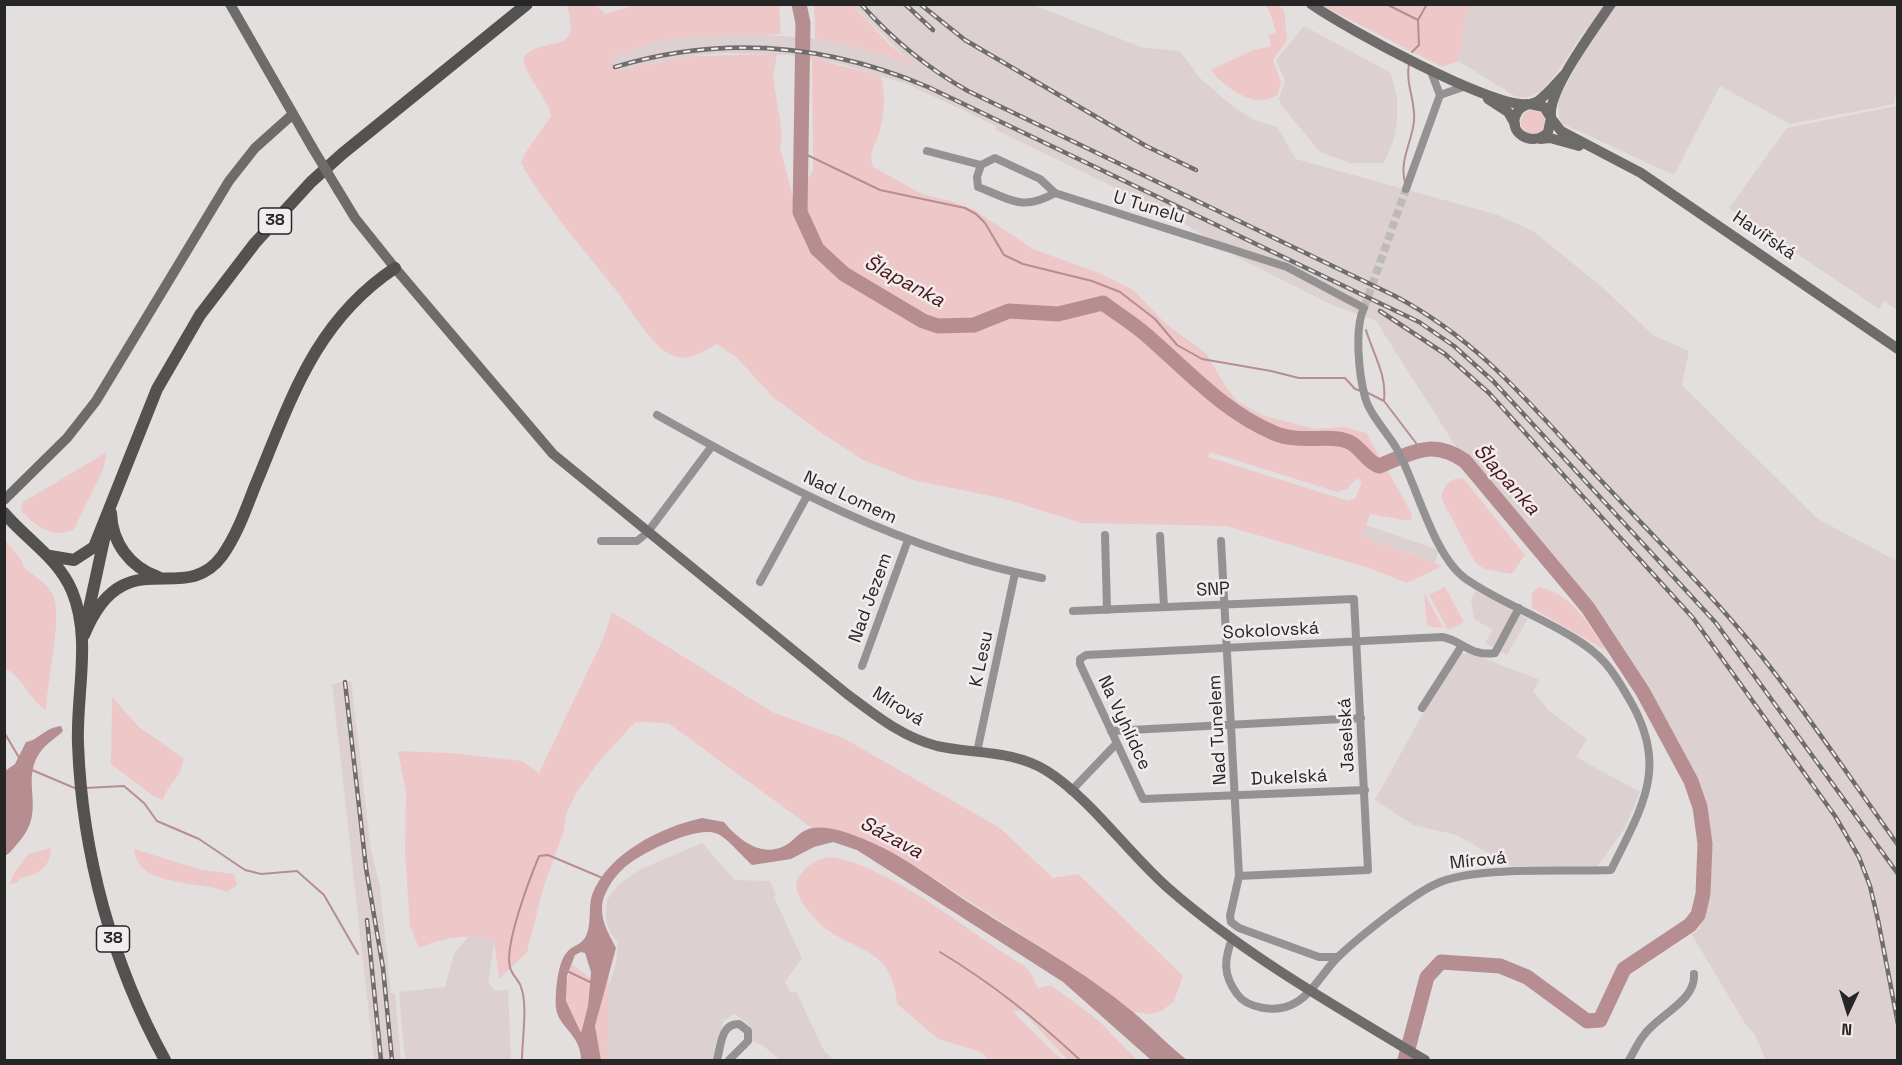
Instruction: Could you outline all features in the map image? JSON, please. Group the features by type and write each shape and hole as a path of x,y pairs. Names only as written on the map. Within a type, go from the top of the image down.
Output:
{"main road":[{"name":"38","path":"165,1060 135,997 112,937 94,873 80,778 78,711 82,639 111,508 133,446 157,389 200,315 255,243 319,175 527,4"},
{"path":"82,639 95,612 112,592 136,580 194,576 206,570 222,556 243,514 280,424 312,355 330,328 352,303 395,268"},
{"path":"50,556 62,560 74,560 90,551 100,538 111,508"},
{"path":"111,508 113,531 123,552 140,568 162,578"},
{"path":"4,513 17,528 50,556 72,590 80,614 82,639"}],"street":[{"name":"Mírová","path":"230,4 355,218 533,433 562,463 889,725 927,743 1010,756 1033,763 1049,772 1167,887 1232,939 1425,1060"},
{"name":"Havířská","path":"1311,4 1360,35 1478,92 1508,112 1524,138 1560,140 1608,155"},
{"path":"1540,139 1549,130 1551,105 1566,74 1611,4"},
{"path":"1406,189 1440,95 1430,69"},
{"path":"1515,124 1518,111 1540,99 1566,74"},
{"path":"1440,95 1466,86"},
{"name":"Havířská","path":"1478,92 1519,105 1544,107 1561,131 1608,155 1671,193 1898,349"},
{"path":"4,500 67,438 96,400 161,298 229,181 255,148 293,114"},
{"name":"U Tunelu","path":"927,151 981,165 995,158 1041,179 1055,193 1287,267 1364,308 1359,318 1365,399 1399,452 1446,559 1466,579 1519,608"},
{"path":"981,165 977,177 978,187 1024,205 1037,203 1055,193"},
{"name":"Nad Lomem","path":"657,415 807,496 908,540 1015,573 1042,578"},
{"path":"601,541 637,541 647,533 712,446"},
{"path":"759,582 807,496"},
{"path":"1104,535 1107,610"},
{"path":"1160,536 1164,607"},
{"name":"Nad Jezem","path":"862,666 908,540"},
{"name":"Nad Tunelem","path":"1221,541 1229,648 1239,876 1230,916 1231,922 1239,928 1319,957 1338,957"},
{"name":"K Lesu","path":"977,752 1015,573"},
{"name":"SNP","path":"1073,611 1354,598"},
{"name":"Jaselská","path":"1239,876 1368,870 1354,598"},
{"name":"Mírová","path":"1232,939 1225,959 1225,970 1239,997 1255,1006 1277,1009 1293,1005 1338,957 1418,896 1446,880 1469,875 1611,870 1641,809 1650,776 1650,744 1636,709 1609,664 1574,638 1519,608"},
{"name":"Sokolovská","path":"1080,658 1085,655 1442,637 1450,639 1469,651 1495,653 1519,608"},
{"path":"1422,708 1462,647"},
{"name":"Na Vyhlídce","path":"1080,658 1080,664 1143,799"},
{"path":"1111,731 1361,718"},
{"path":"1071,791 1116,744"},
{"name":"Dukelská","path":"1143,799 1365,790"},
{"path":"1629,1060 1644,1035 1695,984 1694,974"},
{"path":"717,1060 725,1030 730,1025 739,1024 748,1031 748,1041 729,1060"}],"shaded area":[{"path":"597,5 605,14 635,5 779,5 781,34 689,37 653,43 612,57 616,71 692,56 777,54 773,77 782,132 780,148 803,234 810,220 804,207 802,186 813,171 812,58 881,76 884,110 872,152 873,167 924,195 951,201 974,210 1033,249 1099,273 1133,290 1166,324 1206,353 1237,401 1261,415 1315,429 1343,427 1366,433 1412,514 1410,521 1370,514 1362,536 1442,566 1407,583 1366,567 1226,526 1081,523 1005,499 913,480 863,460 822,433 774,398 736,357 717,344 686,358 665,352 641,326 553,212 521,163 551,116 545,101 530,77 524,56 533,50 566,39 570,33 567,6","holes":["1210,452 1337,492 1347,489 1357,478 1362,482 1355,498 1349,501 1208,457"]},
{"path":"814,5 853,5 888,43 915,66 861,48 815,39"},
{"path":"853,5 1033,5 1144,48 1180,51 1200,78 1231,105 1254,120 1277,127 1296,159 1498,215 1533,231 1603,288 1653,335 1689,351 1682,385 1818,519 1897,561 1897,1060 1766,1060 1755,1035 1746,1025 1692,935 1700,927 1711,896 1706,809 1692,769 1606,623 1585,594 1474,463 1458,450 1376,321 1332,305 1239,258 1166,212 996,130 996,126 907,84 837,63 788,55 725,53 692,56 616,71 612,57 653,43 689,37 762,34 815,39 861,48 913,65"},
{"path":"1264,5 1278,5 1284,10 1287,40 1273,60 1281,82 1278,94 1270,99 1260,100 1251,99 1232,90 1211,70 1253,50 1271,46 1269,36 1276,32 1269,10"},
{"path":"1321,5 1471,5 1471,8 1468,8 1458,61 1442,67"},
{"path":"1471,5 1897,5 1898,82 1894,104 1790,124 1720,86 1674,175 1563,124 1559,117 1558,100 1590,40 1585,30 1557,73 1541,91 1532,96 1518,98 1458,61 1468,7 1471,8"},
{"path":"1304,26 1391,73 1397,98 1397,120 1394,139 1384,163 1349,163 1320,152 1281,105 1279,98 1285,81 1276,60"},
{"path":"1898,106 1897,310 1884,301 1879,309 1729,208 1787,128"},
{"path":"1528,110 1538,110 1545,117 1545,127 1538,134 1528,134 1521,127 1521,117"},
{"path":"107,452 103,470 74,529 60,533 45,530 21,510 23,502"},
{"path":"1458,478 1464,479 1525,555 1512,574 1484,569 1475,562 1442,500 1442,492 1446,486"},
{"path":"1366,525 1439,550 1435,563 1362,536"},
{"path":"5,540 22,561 23,566 50,590 56,605 46,710 34,700 16,676 5,669"},
{"path":"1445,587 1464,622 1448,630 1429,595"},
{"path":"1539,587 1560,596 1577,610 1605,648 1603,649 1532,608 1532,593"},
{"path":"1476,591 1528,619 1507,655 1485,643 1493,630 1474,619 1471,600"},
{"path":"1424,593 1443,628 1427,626"},
{"path":"612,612 772,712 845,739 1000,828 1053,878 1078,874 1183,976 1174,1001 1162,1011 1151,1014 1132,1012 1073,968 907,861 866,840 843,832 812,828 668,723 635,722 597,764 576,793 566,814 563,833 543,889 527,952 499,979 494,939 476,936 456,938 419,948 410,926 405,852 406,793 398,751 450,753 522,761 539,773 604,637"},
{"path":"1462,653 1473,654 1540,680 1533,691 1548,710 1587,739 1576,757 1640,792 1625,828 1596,868 1515,869 1457,835 1413,825 1375,800 1422,715"},
{"path":"351,681 371,850 380,887 391,993 395,993 401,1060 374,1060 332,684"},
{"path":"112,697 139,727 183,758 181,770 163,800 152,795 111,764"},
{"path":"61,726 63,731 41,750 34,765 33,808 27,831 5,856 5,771 15,764 26,742 50,729"},
{"path":"702,818 724,822 743,840 768,850 786,845 805,830 819,827 847,833 880,846 1095,983 1133,1012 1187,1060 1151,1060 1063,982 857,850 833,842 814,847 791,859 752,865 722,836 709,832 684,836 643,855 625,867 609,886 603,900 602,913 616,948 595,1026 601,1060 581,1060 574,1037 561,1020 556,1008 559,969 562,961 569,950 586,936 592,895 610,867 623,855 653,835","holes":["585,953 591,972 588,1006 581,1033 566,1001 567,976 575,955"]},
{"path":"702,843 735,880 770,881 776,895 774,897 802,958 785,982 791,993 796,991 824,1051 834,1060 780,1060 762,1045 752,1041 749,1025 735,1014 724,1020 713,1060 602,1060 606,996 616,962 618,943 610,932 606,919 607,900 617,886 641,869"},
{"path":"51,848 49,860 42,869 32,875 19,878 19,882 10,884 13,875 28,854"},
{"path":"134,849 202,870 234,874 237,885 227,892 157,877 138,862"},
{"path":"829,857 852,862 877,872 928,902 1023,965 1029,970 1038,988 1051,985 1097,1019 1137,1060 1068,1060 1021,1010 1013,1012 1062,1060 989,1060 981,1052 938,1039 897,1004 893,982 881,962 868,952 826,929 799,897 796,882 799,876 812,863"},
{"path":"476,928 495,938 488,983 496,991 508,989 511,1060 405,1060 399,992 445,987 454,953"},
{"path":"572,964 590,978 588,1006 581,1033 575,1027 568,1010 567,991"},
{"path":"609,969 607,1060 601,1060 595,1026"}],"waterway":[{"name":"Šlapanka","path":"799,4 803,23 800,212 817,249 844,274 923,321 938,326 974,325 1009,311 1058,314 1103,303 1144,333 1221,401 1255,424 1274,433 1294,438 1331,438 1347,441 1379,466 1422,450 1442,450 1453,454 1465,461 1588,608 1643,692 1691,781 1700,807 1705,844 1703,894 1698,915 1690,925 1624,969 1600,1020 1587,1021 1527,977 1500,966 1441,962 1427,977 1405,1060"},
{"path":"1386,4 1418,20"},
{"path":"1412,52 1419,45 1418,20 1427,4"},
{"path":"1405,182 1405,159 1414,121 1414,107 1408,78 1409,64"},
{"path":"801,152 880,190 965,208 985,223 1004,255 1023,264 1092,281 1120,292 1155,319 1177,345 1202,359 1299,378 1345,378 1355,389 1361,391"},
{"path":"1366,330 1381,373 1384,401 1416,443 1417,451"},
{"path":"1366,392 1384,401"},
{"path":"4,732 21,761"},
{"path":"32,770 77,789"},
{"path":"85,788 124,786 144,803 157,821 199,839 245,870 261,874 297,871 324,895 358,954"},
{"path":"522,1060 523,994 511,970 509,957 514,928 539,856 548,855 605,879"},
{"path":"940,952 1013,1002 1080,1060"},
{"path":"567,971 592,983"}],"tunnel":[{"path":"1364,308 1406,189"}],"railway":[{"path":"861,4 911,52 938,73 968,91 1395,296 1453,333 1525,399 1740,630 1795,700 1898,845"},
{"path":"905,4 933,30"},
{"path":"920,4 965,40 1146,146 1196,170"},
{"path":"615,67 655,57 734,48 813,53 890,72 928,87 1419,322 1454,346 1493,381 1716,623 1898,874"},
{"path":"1380,311 1445,354 1489,393 1693,618 1835,816 1859,857 1870,886 1878,920 1898,1024"},
{"path":"345,682 366,868 383,968 392,1060"},
{"path":"367,920 381,1060"}],"water label":[{"name":"Sázava","path":"891,838"}]}
